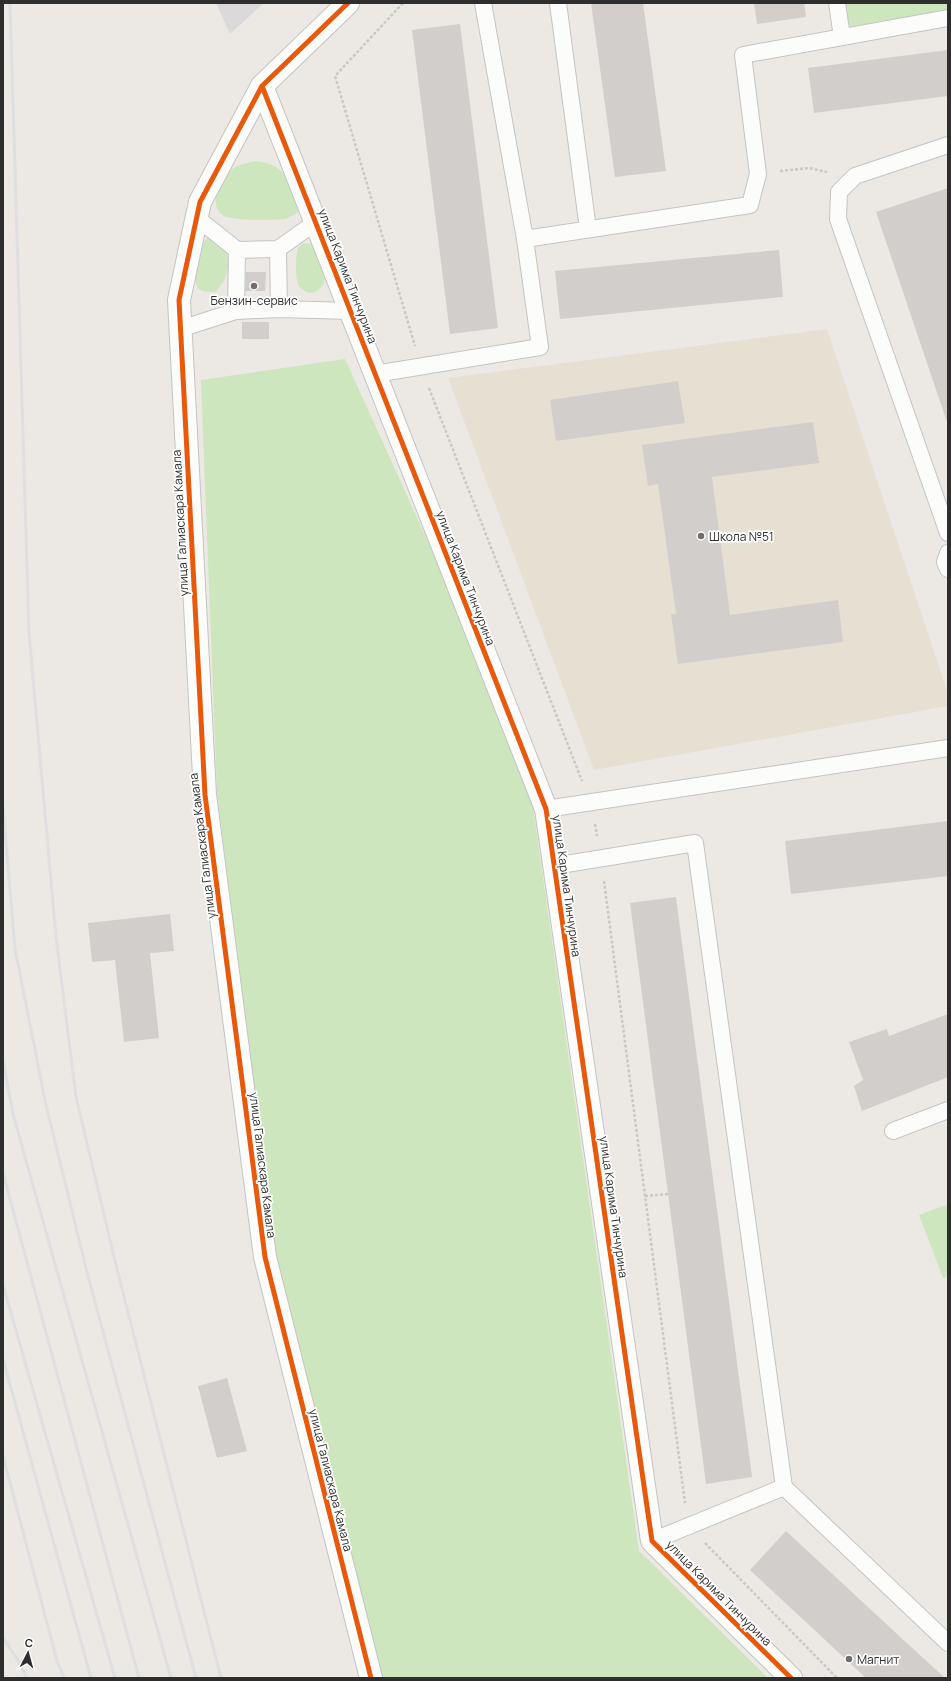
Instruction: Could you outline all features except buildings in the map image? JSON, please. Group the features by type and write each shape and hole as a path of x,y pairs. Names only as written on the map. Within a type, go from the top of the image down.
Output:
{"street":[{"name":"улица Галиаскара Камала","path":"348,3 262,86 200,202 179,300 205,795 265,1257 370,1678"},
{"name":"улица Карима Тинчурина","path":"262,86 546,809 652,1541 791,1678"}],"lane":[{"path":"375,374 540,346 525,238 483,3"},
{"path":"558,3 588,229"},
{"path":"837,3 842,37"},
{"path":"525,238 750,206 758,174 743,55 948,18"},
{"path":"948,145 855,176 839,192 838,219 948,533"},
{"path":"197,218 237,250 278,249 316,222"},
{"path":"278,249 279,309"},
{"path":"236,311 237,250"},
{"path":"180,329 236,311 279,309 350,311"},
{"path":"948,553 946,562 948,569"},
{"path":"546,809 948,748"},
{"path":"554,866 695,843 784,1487 948,1643"},
{"path":"893,1131 948,1110"},
{"path":"652,1541 784,1487"}],"path":[{"path":"758,174 809,168 855,176"},
{"path":"645,1196 668,1194"}],"shaded area":[{"path":"216,3 264,3 230,34"},
{"name":"Школа №51","path":"827,329 948,694 948,706 594,770 448,378"}],"green space":[{"path":"845,3 948,3 948,11 849,27"},
{"path":"256,161 274,166 286,176 301,207 297,213 286,219 254,220 229,218 219,212 216,207 216,195 224,177 237,166"},
{"path":"214,234 226,250 229,263 225,279 216,292 206,292 200,290 196,284 196,272 202,246 207,239"},
{"path":"304,243 312,244 326,277 322,286 316,292 312,293 303,290 299,286 297,279 296,257 299,247"},
{"path":"345,359 523,751 534,814 639,1551 768,1678 382,1678 275,1256 217,793 201,380"},
{"path":"948,1204 948,1276 943,1278 919,1215"}],"railway":[{"path":"10,3 29,633 56,937 76,1097 116,1265 221,1678"},
{"path":"3,806 15,949 46,1105 87,1272 196,1678"},
{"path":"3,1061 13,1114 171,1678"},
{"path":"3,1173 139,1678"},
{"path":"3,1285 115,1678"},
{"path":"3,1359 91,1678"},
{"path":"3,1456 57,1661 64,1678"},
{"path":"3,1638 16,1657 27,1678"}],"cycle path":[{"path":"348,3 262,86 200,202 179,300 205,795 265,1257 371,1678"},
{"path":"262,86 546,809 652,1541 791,1678"}],"place":[{"name":"Бензин-сервис","path":"254,286"},
{"name":"Школа №51","path":"701,536"},
{"name":"Магнит","path":"849,1659"}]}
